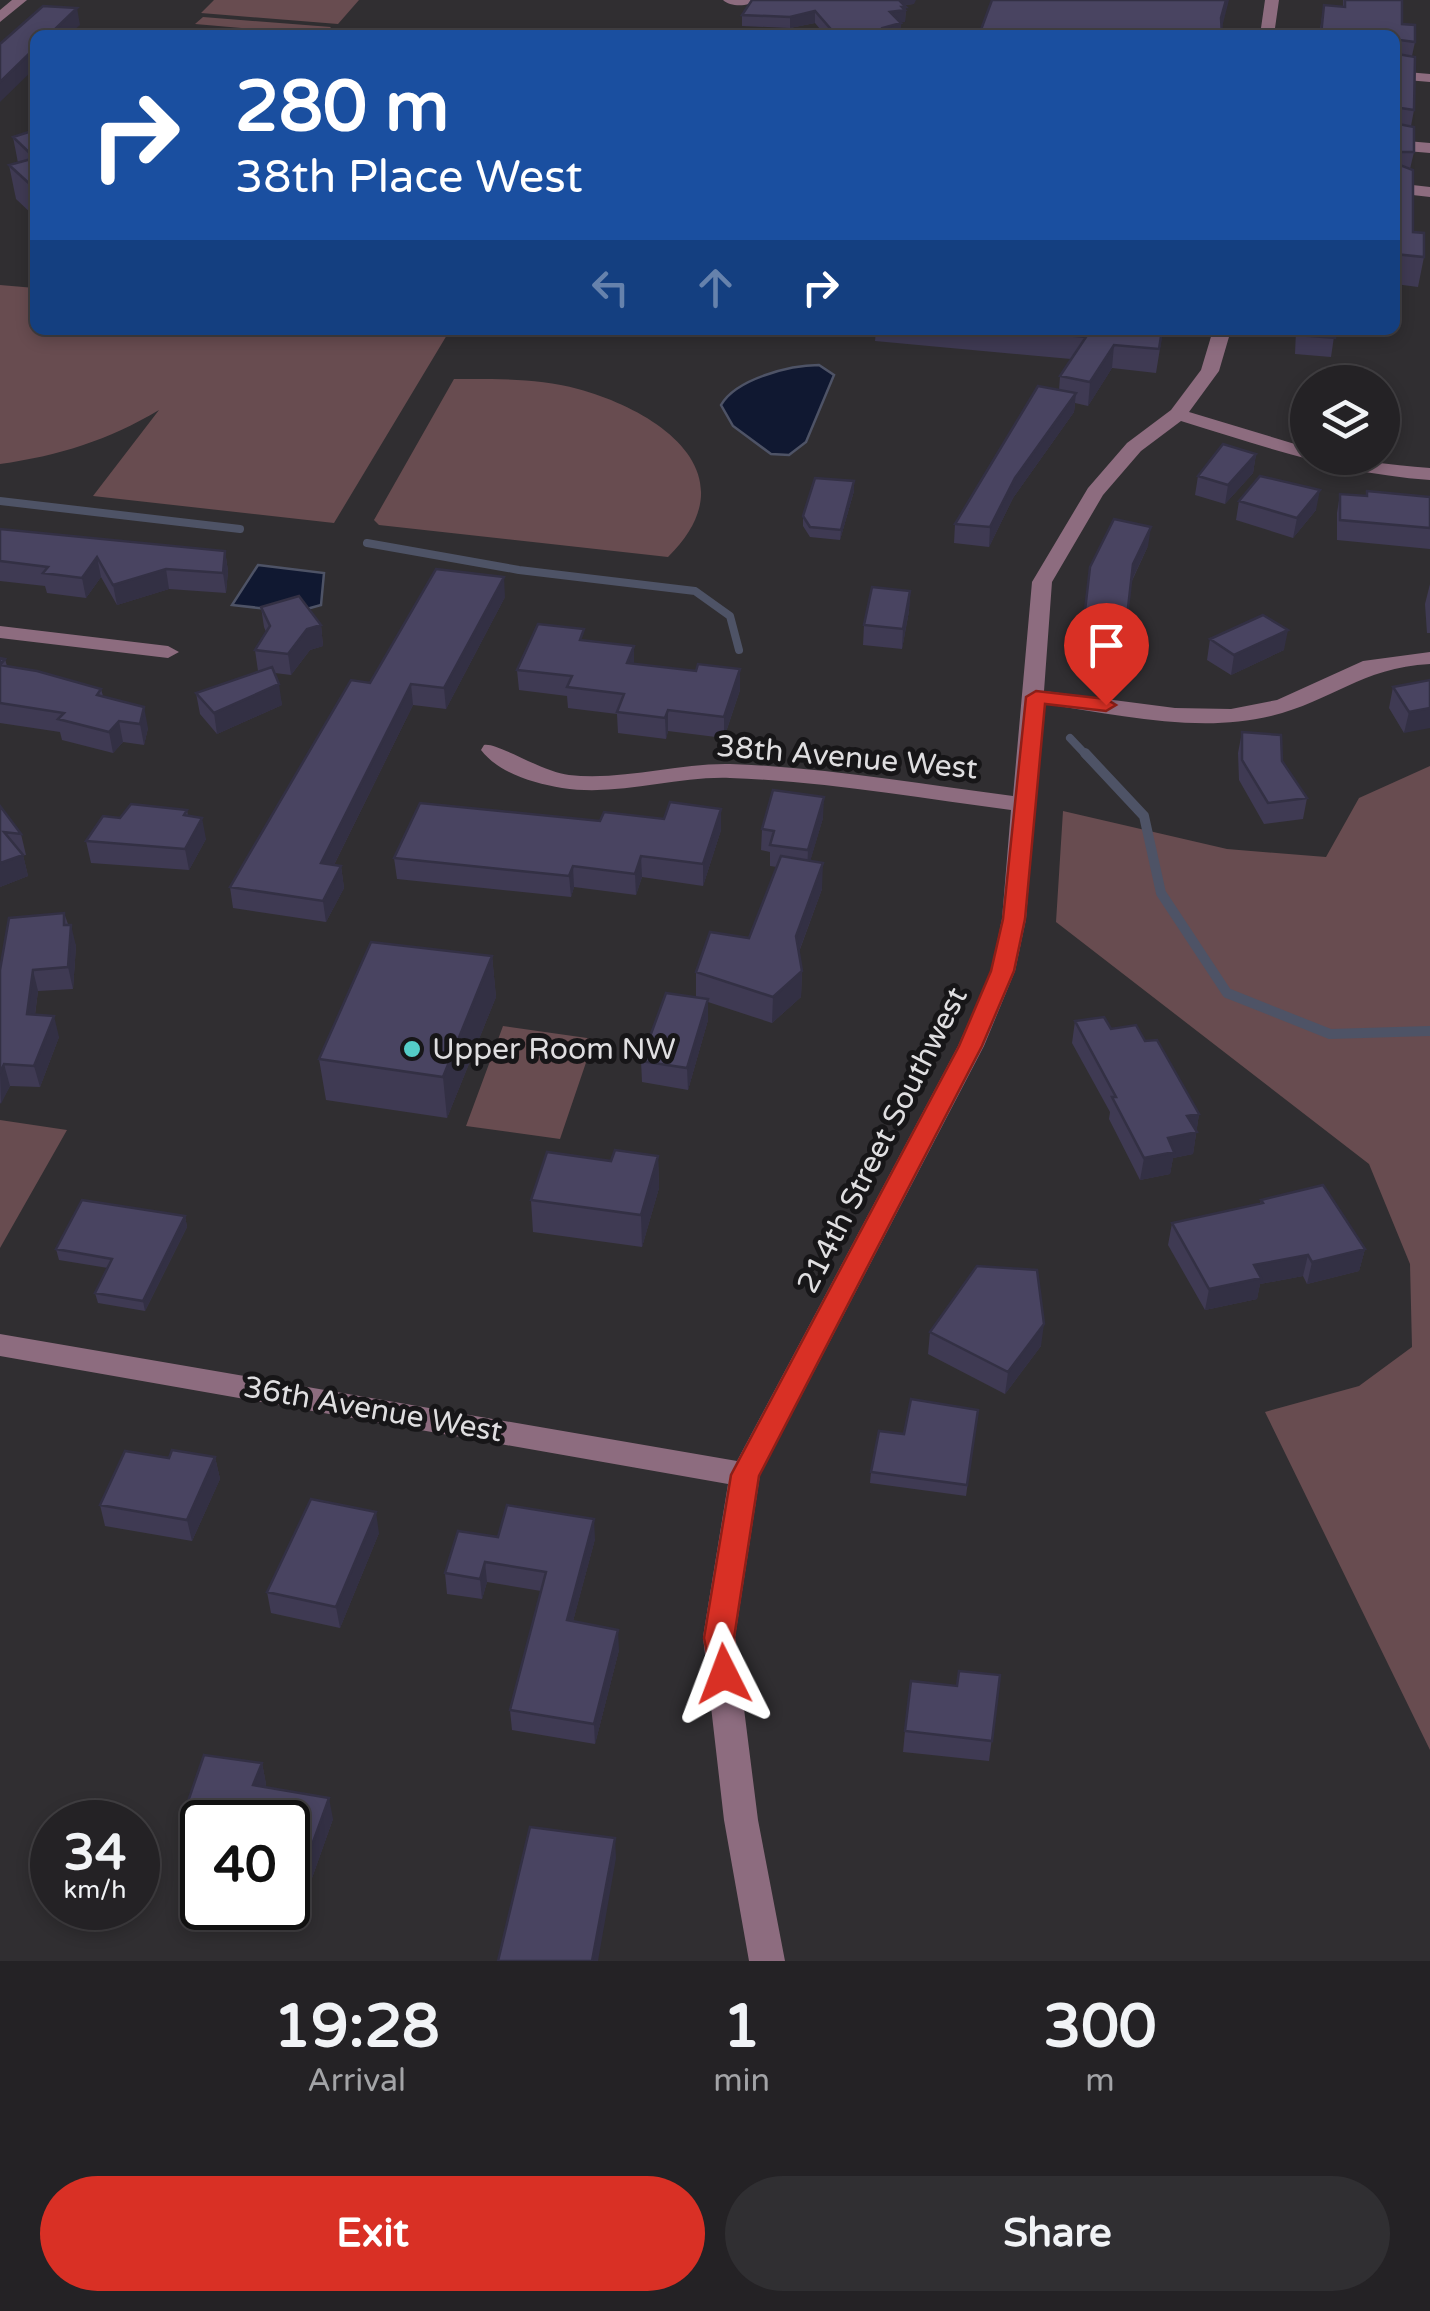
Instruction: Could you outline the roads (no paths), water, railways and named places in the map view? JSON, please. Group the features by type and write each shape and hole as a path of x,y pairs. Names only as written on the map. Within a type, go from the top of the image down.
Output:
{"street":[{"path":"0,18 20,0"},
{"path":"730,0 749,0"},
{"path":"1268,30 1272,0"},
{"path":"1400,75 1430,78"},
{"path":"1400,145 1430,148"},
{"path":"1400,189 1430,192"},
{"name":"214th Street Southwest","path":"767,1961 740,1820 719,1638 745,1475 971,1046 996,986 1014,919 1036,697 1042,582 1095,492 1134,447 1178,414 1210,371 1221,335"},
{"path":"1178,414 1290,448"},
{"path":"1400,472 1430,474"},
{"path":"0,632 168,652"},
{"path":"1036,697 1213,717 1243,714 1301,699 1378,664 1430,658"},
{"name":"38th Avenue West","path":"492,750 506,763 527,773 568,782 602,783 722,771 1026,805"},
{"name":"36th Avenue West","path":"0,1345 745,1475"}],"water":[{"path":"819,365 834,375 806,442 789,455 771,454 733,426 721,405 739,388 765,375"},
{"path":"258,565 324,573 321,605 296,612 232,605"}],"waterway":[{"path":"0,501 240,529"},
{"path":"367,543 519,570 695,591 730,616 739,650"},
{"path":"1070,738 1087,756"},
{"path":"1085,753 1144,816 1161,893 1227,993 1330,1034 1430,1031"}],"place":[{"name":"Upper Room NW","path":"412,1049"}]}
